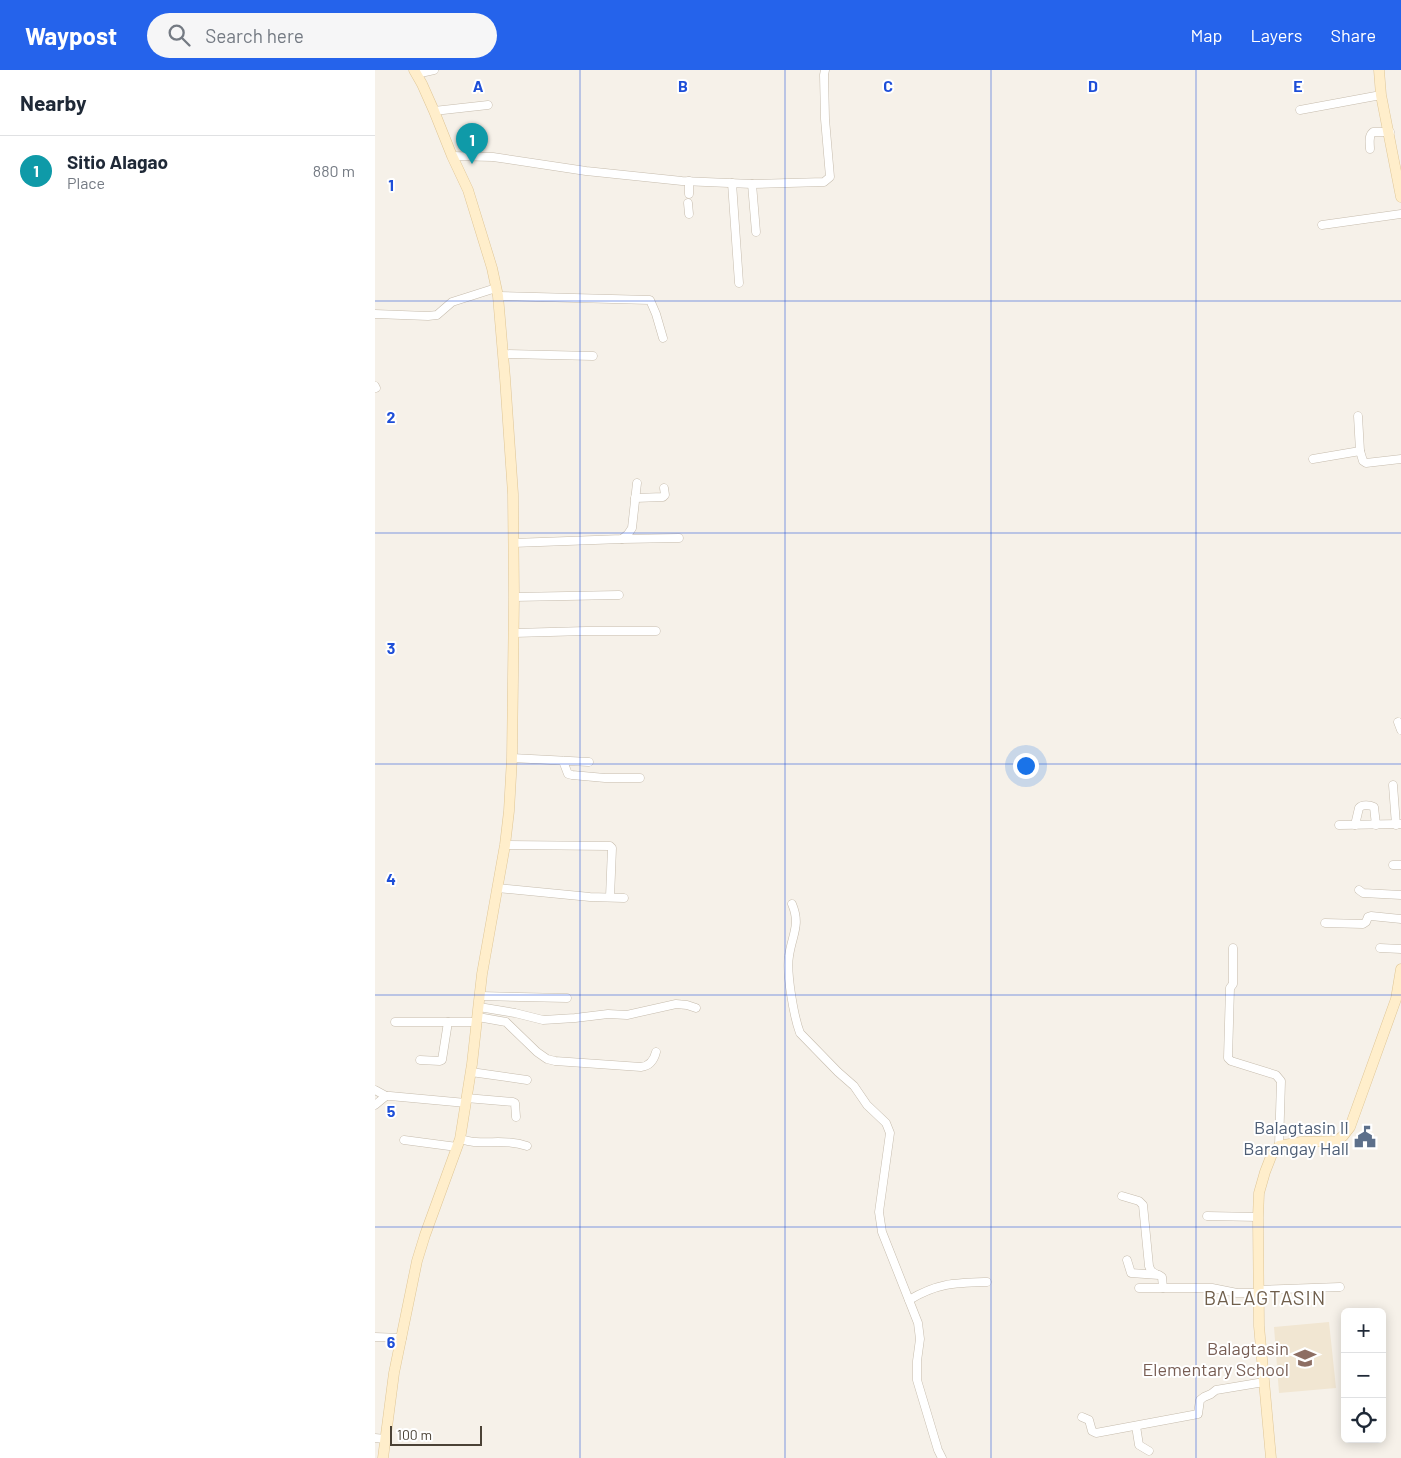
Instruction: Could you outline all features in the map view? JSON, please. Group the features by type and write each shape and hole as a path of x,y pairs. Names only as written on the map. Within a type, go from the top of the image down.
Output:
{"street":[{"path":"383,1458 380,1438 417,1262 459,1143 471,1072 482,974 505,845 512,758 514,633 513,494 497,292 492,268 468,190 452,156 435,111 415,72 434,70"},
{"path":"452,156 493,157 587,171 689,181 752,184 824,182 829,177 825,119 825,70"},
{"path":"1379,70 1381,95 1401,198"},
{"path":"1300,110 1381,95"},
{"path":"435,111 487,105"},
{"path":"1370,149 1370,136 1373,132 1389,132"},
{"path":"689,181 689,194"},
{"path":"732,183 739,283"},
{"path":"752,184 757,232"},
{"path":"689,203 689,214"},
{"path":"1323,225 1401,214"},
{"path":"375,314 437,315 452,302 497,292 650,300 663,338"},
{"path":"503,354 593,356"},
{"path":"1358,416 1360,451 1363,461 1366,463 1401,459"},
{"path":"1313,459 1360,451"},
{"path":"622,539 632,528 637,483"},
{"path":"635,498 663,497 665,495 664,488"},
{"path":"513,543 679,538"},
{"path":"514,597 619,595"},
{"path":"514,633 655,631"},
{"path":"512,758 589,762"},
{"path":"563,761 568,774 572,775 605,778 640,778"},
{"path":"1339,825 1398,824 1393,785"},
{"path":"1355,825 1359,808 1362,805 1374,807 1376,825"},
{"path":"505,845 610,846 612,848 610,897"},
{"path":"497,888 590,897 624,898"},
{"path":"1359,890 1364,893 1401,895"},
{"path":"792,904 796,913 796,930 788,966 798,1026 805,1038 854,1086 867,1105 889,1128 879,1221 918,1323 920,1331 917,1380 942,1458"},
{"path":"1325,923 1363,924 1371,916 1401,919"},
{"path":"1233,948 1233,984 1230,988 1228,1017 1228,1058 1231,1061 1276,1075 1281,1080 1279,1146"},
{"path":"1380,948 1401,949"},
{"path":"1271,1458 1259,1326 1259,1193 1272,1154 1279,1146 1301,1142 1337,1141 1350,1127 1396,999 1401,969"},
{"path":"480,996 567,998"},
{"path":"395,1022 448,1022 478,1015 515,1013 543,1020 607,1014 627,1015 681,1004 696,1008"},
{"path":"478,1015 506,1022 537,1052 547,1059 555,1061 641,1067 647,1066 654,1059 657,1052"},
{"path":"420,1060 442,1060 448,1022"},
{"path":"471,1072 527,1080"},
{"path":"375,1090 386,1096 513,1102 515,1103 516,1117"},
{"path":"375,1105 386,1096"},
{"path":"404,1140 459,1143 507,1141 527,1146"},
{"path":"1122,1196 1139,1201 1143,1205 1149,1266 1151,1271 1161,1277 1163,1288"},
{"path":"1207,1216 1258,1217"},
{"path":"1127,1260 1131,1273 1156,1274"},
{"path":"909,1300 933,1287 987,1282"},
{"path":"1139,1288 1212,1288 1237,1293 1340,1287"},
{"path":"375,1337 401,1338"},
{"path":"1082,1417 1089,1420 1092,1431 1097,1433 1136,1426 1198,1414 1200,1400 1216,1390 1264,1382"},
{"path":"1136,1426 1139,1445 1149,1451"}],"shaded area":[{"name":"Balagtasin Elementary School","path":"1329,1322 1336,1388 1279,1393 1274,1327"}],"place":[{"name":"Sitio Alagao","path":"472,164"},
{"name":"Balagtasin II Barangay Hall","path":"1365,1137"},
{"name":"Balagtasin Elementary School","path":"1305,1358"}],"district":[{"name":"BALAGTASIN","path":"1265,1297"}]}
